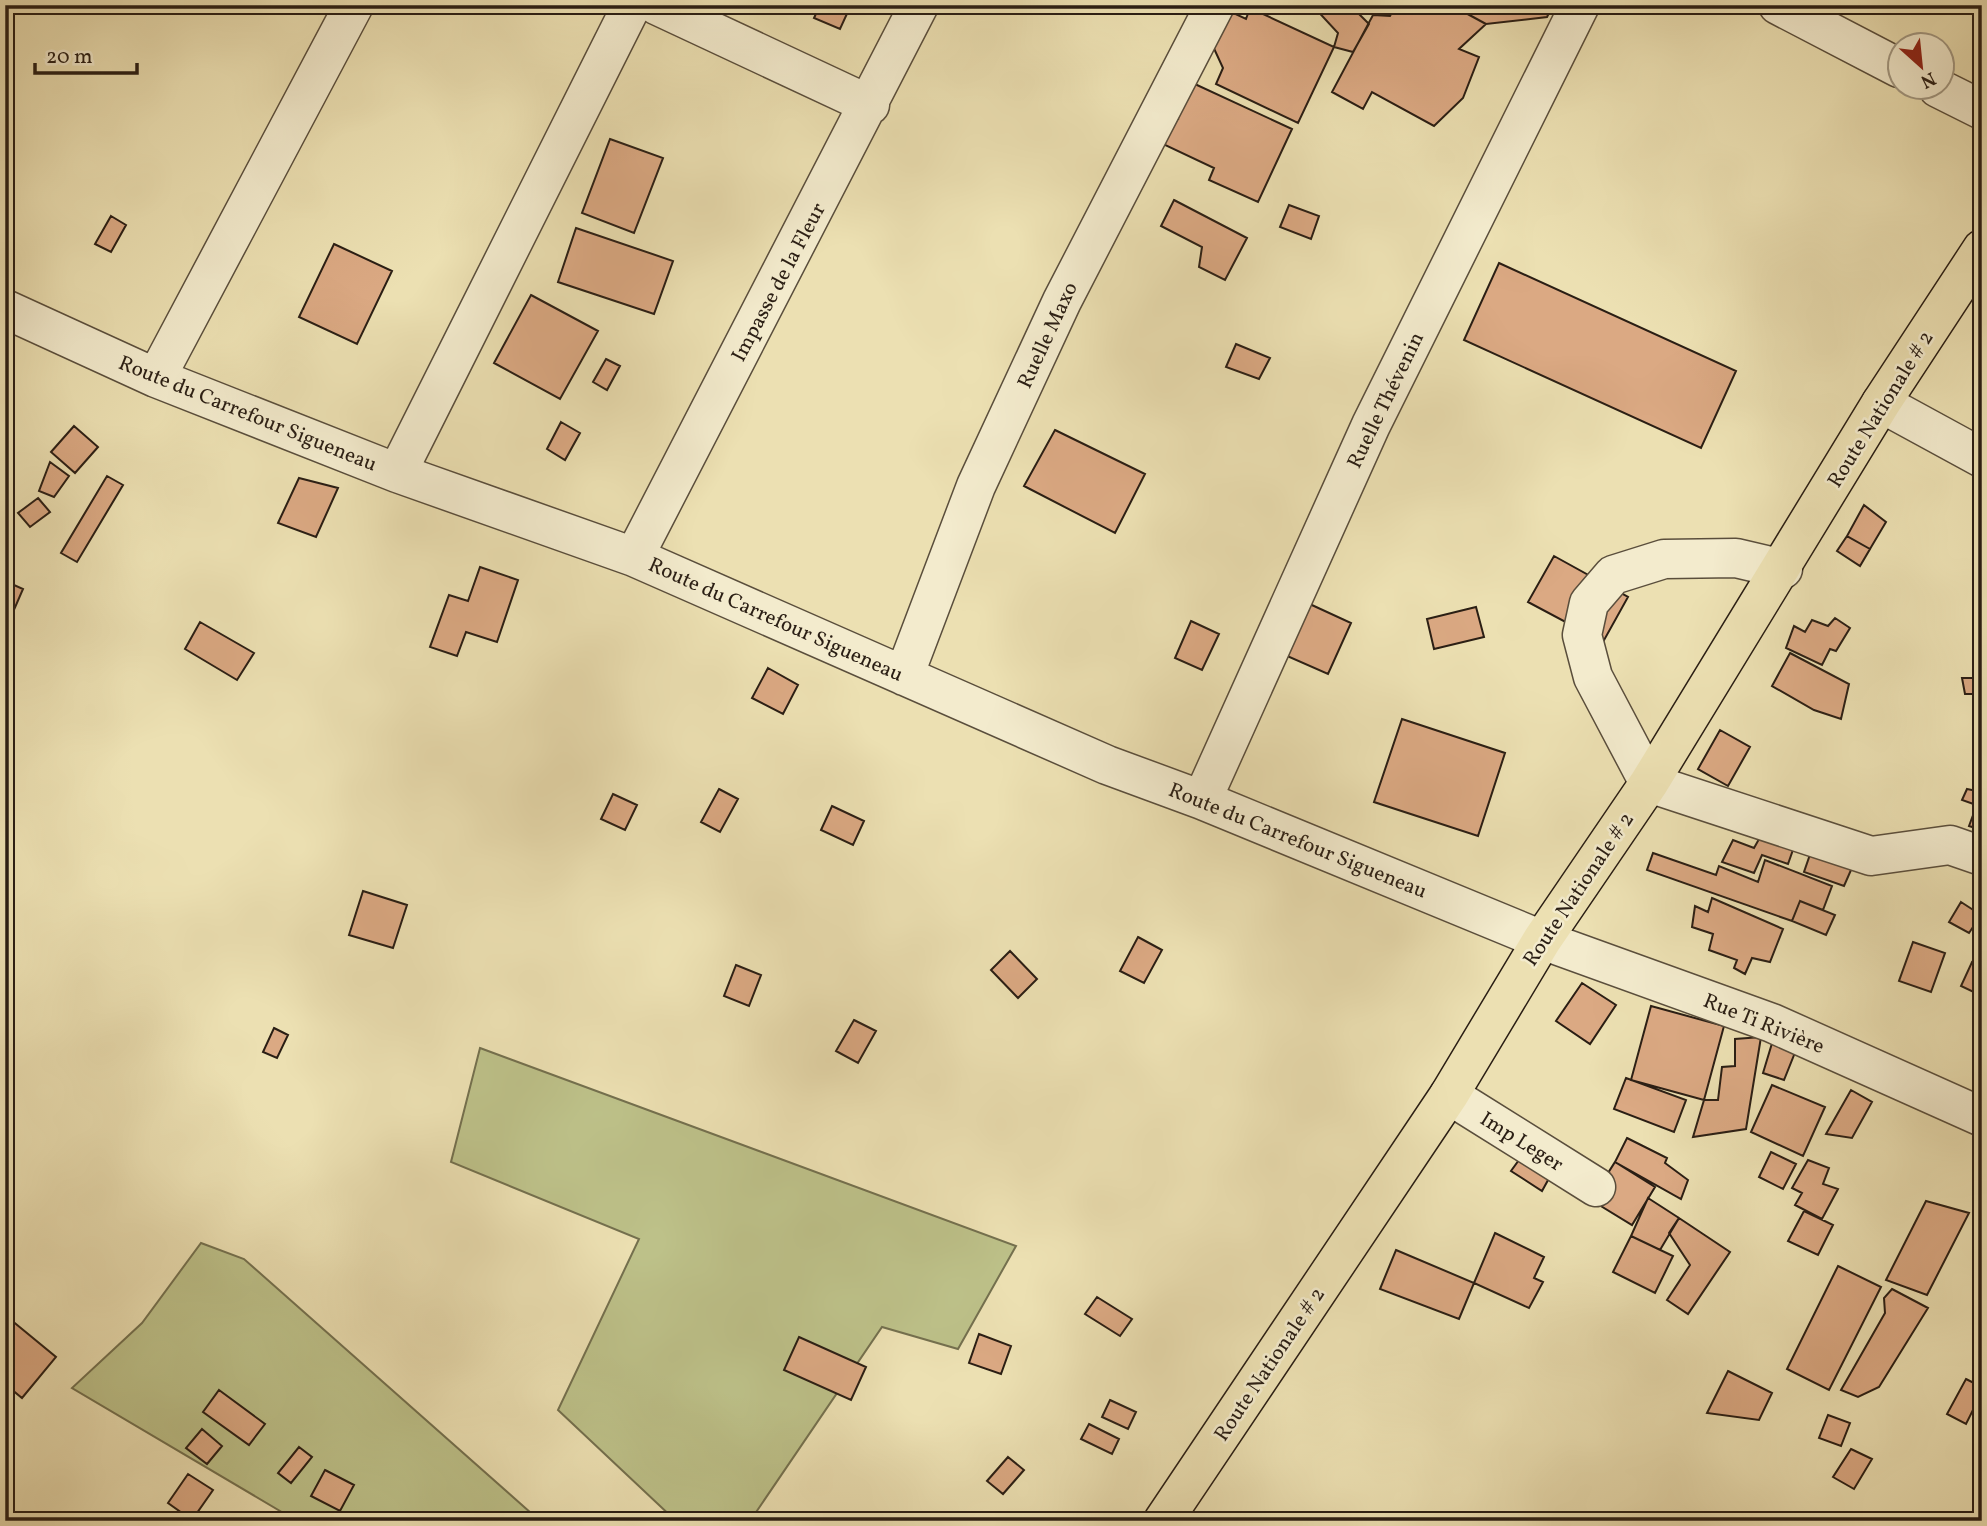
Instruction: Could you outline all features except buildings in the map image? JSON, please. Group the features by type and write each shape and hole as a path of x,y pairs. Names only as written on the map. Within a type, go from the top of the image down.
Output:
{"main road":[{"name":"Route Nationale # 2","path":"1163,1521 1448,1095 1542,940 1649,783 1783,569 1881,403 1982,249"}],"street":[{"path":"156,378 354,5"},
{"path":"397,473 632,5"},
{"path":"656,5 870,105"},
{"name":"Impasse de la Fleur","path":"635,557 870,105 919,5"},
{"name":"Ruelle Maxo","path":"904,676 976,486 1035,360 1215,5"},
{"name":"Ruelle Thévenin","path":"1202,800 1371,425 1580,5"},
{"path":"1778,5 1885,61"},
{"path":"1955,96 1982,110"},
{"name":"Route du Carrefour Sigueneau","path":"5,309 156,378 397,473 635,557 1107,765 1202,800 1542,940"},
{"path":"1881,403 1982,458"},
{"path":"1783,569 1736,558 1664,559 1613,575 1589,603 1582,635 1593,677 1649,783 1871,856 1950,845 1982,856"},
{"name":"Rue Ti Rivière","path":"1542,940 1772,1023 1982,1117"},
{"name":"Imp Leger","path":"1448,1095 1596,1186"}],"green space":[{"path":"480,1048 1016,1246 958,1349 882,1327 750,1521 676,1521 558,1410 639,1239 451,1162"},
{"path":"201,1243 244,1259 540,1521 297,1521 72,1388 142,1323"}]}
